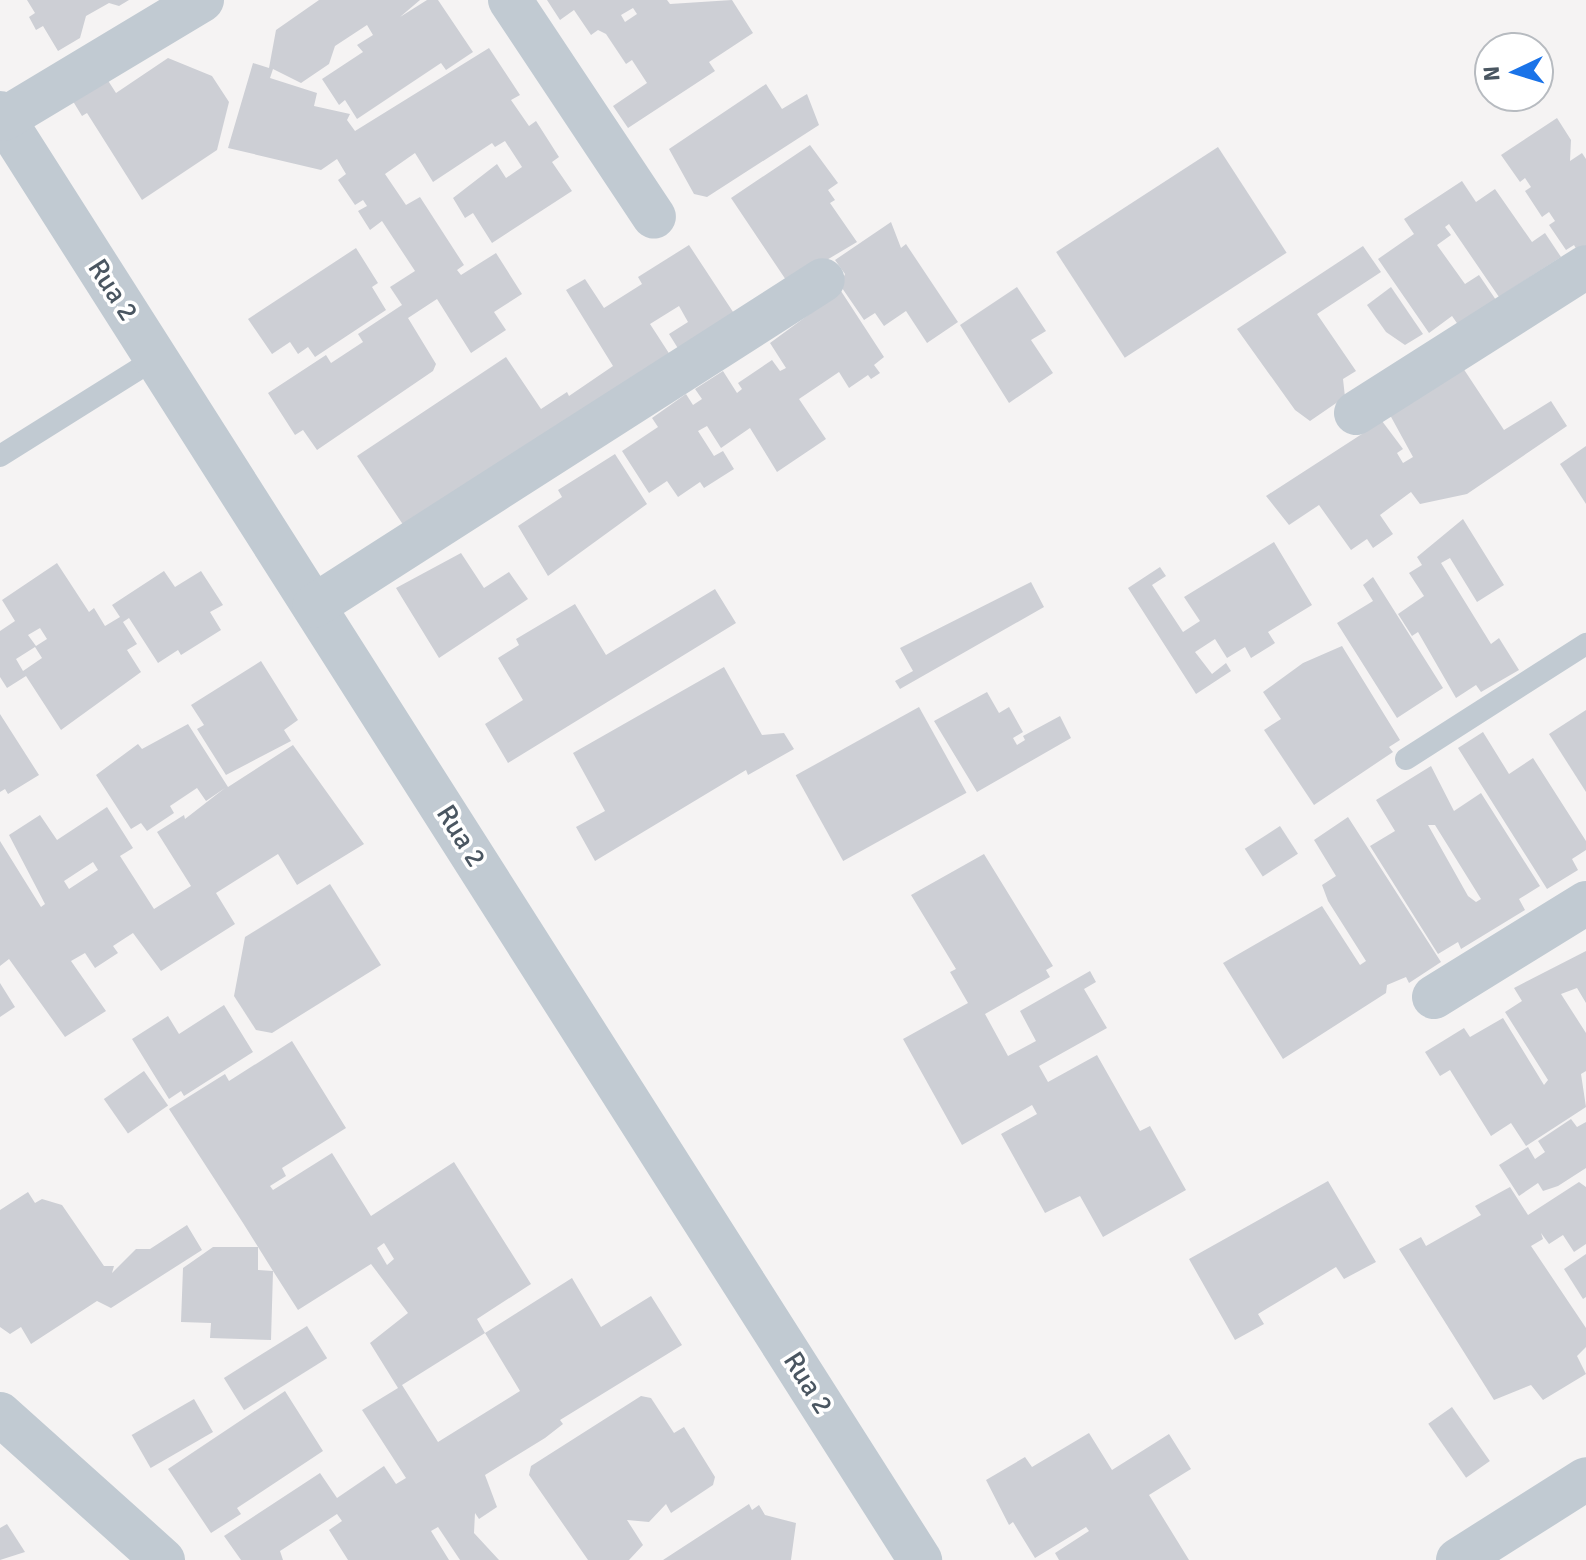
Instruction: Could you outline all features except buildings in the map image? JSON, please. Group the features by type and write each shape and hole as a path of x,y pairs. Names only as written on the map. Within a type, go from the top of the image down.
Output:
{"street":[{"path":"1,118 202,0"},
{"path":"510,0 654,217"},
{"name":"Rua 2","path":"1,118 920,1560"},
{"path":"1356,413 1586,267"},
{"path":"314,606 823,280"},
{"path":"1434,997 1586,903"},
{"path":"0,1414 163,1560"},
{"path":"1458,1560 1586,1479"}],"lane":[{"path":"0,456 156,358"},
{"path":"1406,759 1586,644"}]}
